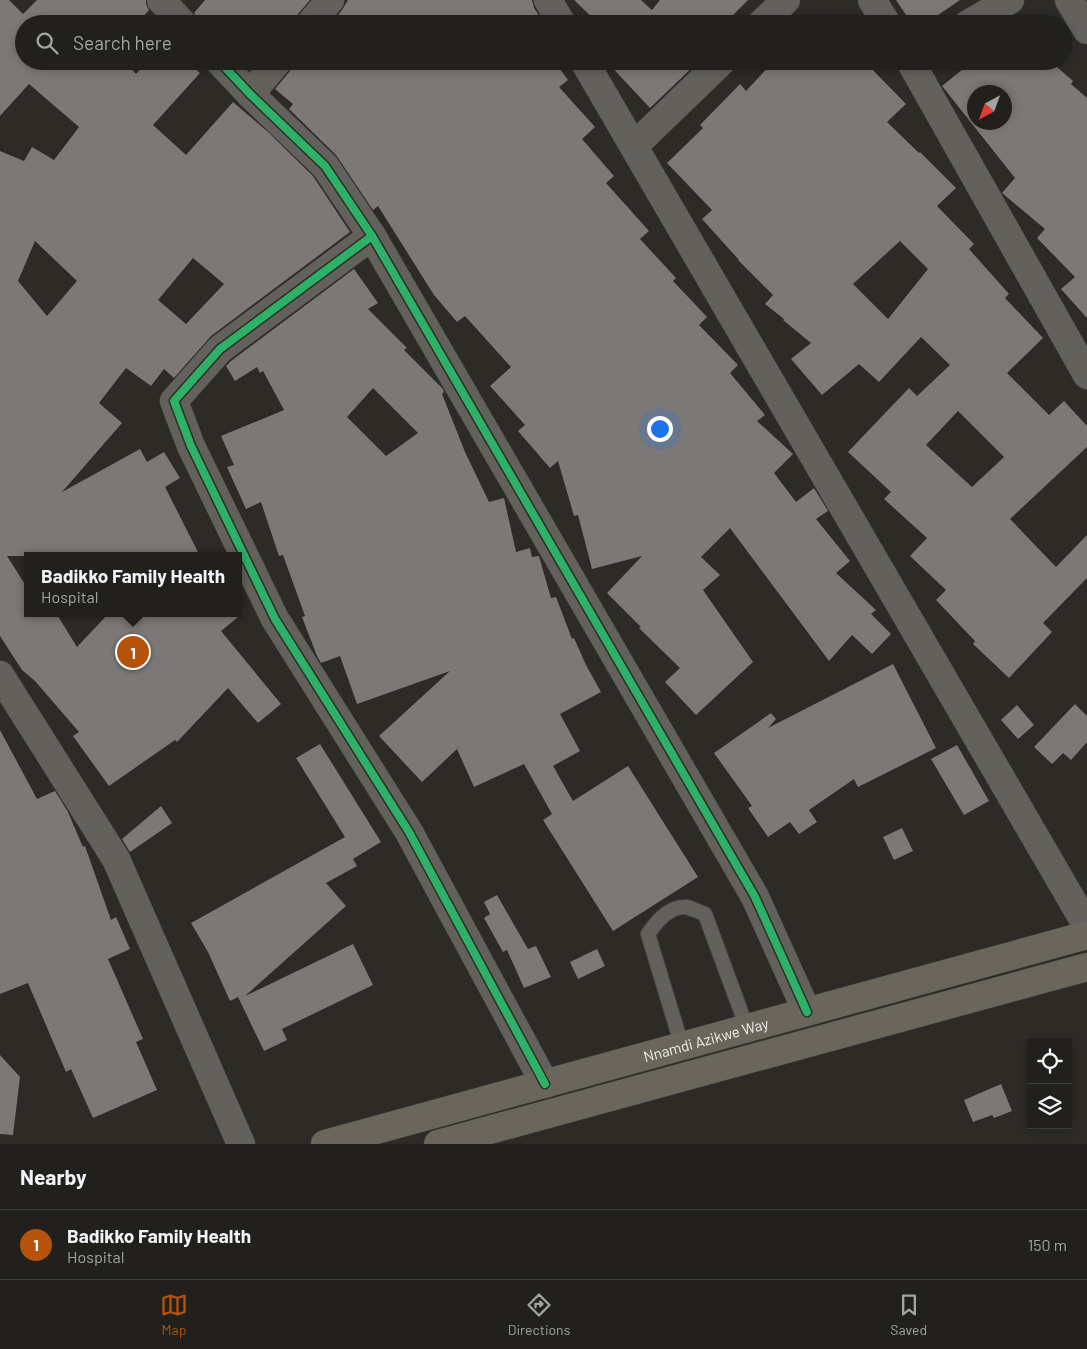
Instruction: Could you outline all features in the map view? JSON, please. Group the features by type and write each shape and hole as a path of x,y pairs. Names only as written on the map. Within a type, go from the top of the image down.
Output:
{"highway":[{"name":"Nnamdi Azikwe Way","path":"325,1144 1087,935"},
{"name":"Nnamdi Azikwe Way","path":"438,1144 1087,967"}],"street":[{"path":"161,0 175,15"},
{"path":"318,15 330,0"},
{"path":"548,0 557,15"},
{"path":"770,15 786,0"},
{"path":"872,0 881,15"},
{"path":"984,15 1010,0"},
{"path":"1069,0 1087,30"},
{"path":"227,70 325,166 372,236 755,897 807,1012"},
{"path":"250,94 270,70"},
{"path":"589,70 1087,926"},
{"path":"634,146 713,70"},
{"path":"915,70 1087,375"},
{"path":"372,236 220,349 174,401 191,446 275,619 409,832 545,1084"},
{"path":"0,675 116,859 241,1144"}],"lane":[{"path":"682,1046 648,934 656,922 673,910 686,907 705,914 747,1028"}],"building":[{"path":"0,0 9,0 23,14 37,0 146,0 149,10 145,15 15,15 15,70 132,70 136,74 140,70 196,70 200,73 153,125 186,155 233,102 268,132 313,176 350,232 211,336 174,378 164,369 151,386 126,368 99,403 122,423 62,492 140,449 147,462 164,452 180,478 165,487 198,552 24,552 24,556 7,556 24,583 24,617 58,617 77,647 105,617 238,617 221,631 281,704 258,723 228,688 177,742 175,740 109,786 73,736 79,732 35,681 22,670 0,636 0,151 24,161 32,147 54,160 79,127 29,84 0,116","holes":["35,241 77,281 47,316 18,281","193,258 224,284 186,324 158,300"]},
{"path":"205,0 310,0 298,15 195,15 194,13"},
{"path":"348,0 532,0 539,15 338,15"},
{"path":"574,0 641,0 652,10 660,0 748,0 733,15 590,15"},
{"path":"896,0 960,0 938,15 906,15"},
{"path":"561,70 568,80 559,87 595,127 582,139 614,176 606,183 649,231 640,239 676,278 673,281 707,317 699,325 738,365 730,373 765,415 757,421 793,454 774,473 796,502 814,488 828,511 816,519 850,561 836,573 876,610 871,614 891,634 872,654 852,635 829,661 730,528 701,557 720,575 703,590 753,662 696,715 665,682 680,668 607,593 642,556 592,569 578,515 574,516 558,461 550,468 518,431 525,425 490,386 511,367 465,316 457,322 434,295 378,206 373,210 336,155 289,109 293,104 275,89 290,71"},
{"path":"614,70 690,70 650,108"},
{"path":"766,70 873,70 906,104 887,122 956,188 937,206 974,244 969,249 1009,294 1005,298 1043,338 1007,373 1049,415 1064,401 1087,426 1087,447 1010,519 1056,567 1087,535 1087,578 1043,623 1052,632 1009,678 973,644 975,641 936,600 946,590 910,556 927,538 884,499 891,492 848,452 909,388 917,396 950,365 921,337 879,382 859,364 822,395 791,359 811,343 765,304 773,295 738,260 702,219 712,210 667,163 703,128 700,125 740,84 746,91","holes":["900,241 928,269 888,319 853,284","958,411 1004,457 972,487 926,445"]},
{"path":"962,70 1060,70 1073,81 1071,84 1087,98 1087,318 1061,289 1075,277 1037,238 1045,229 1002,193 1015,178 977,130 1012,130 1012,85 967,85 967,118 942,86"},
{"path":"354,269 378,303 368,309 407,348 404,350 443,389 444,392 442,394 465,452 489,502 504,498 516,552 530,548 532,557 539,556 551,598 556,597 572,639 574,638 601,692 560,714 580,751 553,766 573,801 628,766 698,877 613,931 543,820 552,814 524,764 474,787 457,749 422,782 379,736 450,671 357,704 340,656 321,663 302,617 305,616 283,555 279,556 261,502 246,509 227,467 234,465 221,436 284,410 263,371 260,373 257,367 235,381 226,366","holes":["373,388 418,433 386,456 347,417"]},
{"path":"893,664 936,748 858,787 854,779 809,810 817,822 799,834 790,822 768,837 748,808 752,806 714,753 771,713 776,719 768,728"},
{"path":"1075,704 1087,716 1087,742 1071,760 1063,753 1052,764 1034,747"},
{"path":"1017,705 1034,725 1018,739 1001,720"},
{"path":"0,730 37,799 55,791 68,812 83,847 85,846 111,920 116,917 130,949 108,959 143,1039 136,1042 157,1090 93,1118 71,1069 66,1072 28,983 0,994"},
{"path":"320,744 381,842 353,859 357,866 326,883 346,906 245,996 353,944 373,985 282,1029 287,1040 264,1051 238,997 230,1001 208,952 191,923 345,837 296,758"},
{"path":"957,745 989,801 964,815 931,759"},
{"path":"161,806 172,823 130,852 122,839"},
{"path":"902,828 913,851 894,860 883,837"},
{"path":"497,895 528,949 536,946 551,977 524,988 507,950 503,952 484,918 490,914 484,902"},
{"path":"597,949 605,966 578,979 570,962"},
{"path":"0,1055 20,1077 13,1135 0,1134"},
{"path":"1001,1084 1012,1111 994,1118 992,1115 973,1122 964,1100"}],"cycle path":[{"path":"227,70 325,166 372,236 755,897 807,1012"},
{"path":"372,236 220,349 174,401 191,446 275,619 409,832 545,1084"}],"place":[{"name":"Badikko Family Health","path":"133,652"}]}
